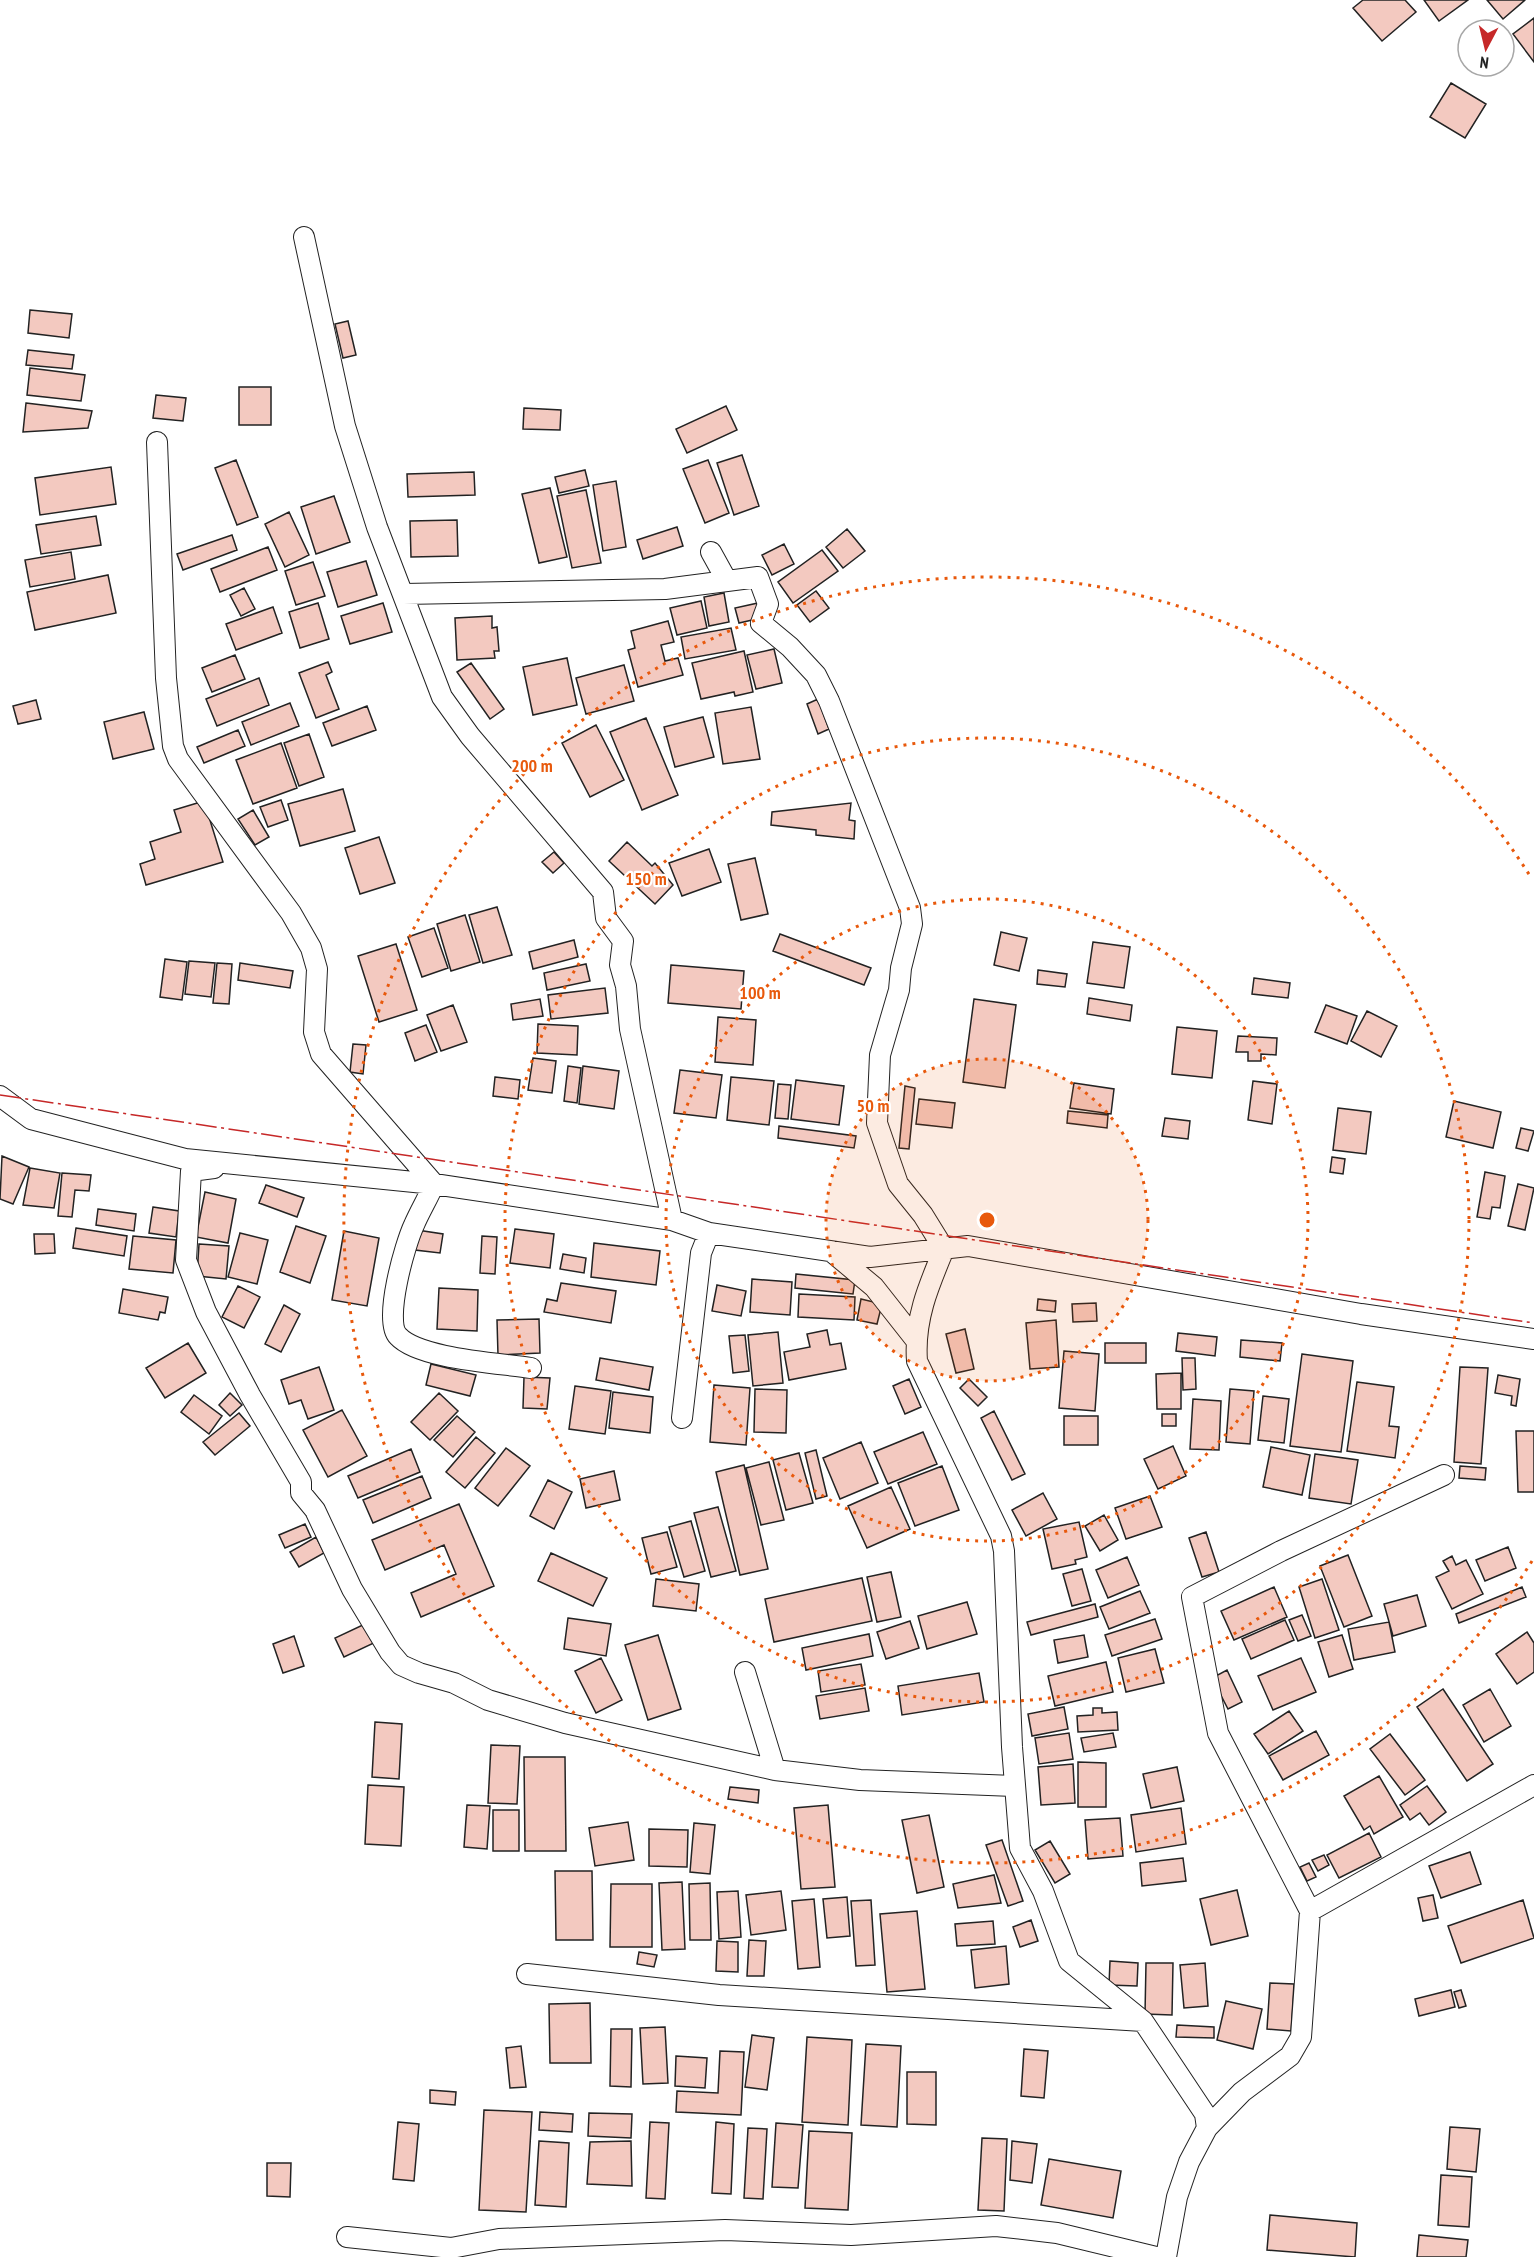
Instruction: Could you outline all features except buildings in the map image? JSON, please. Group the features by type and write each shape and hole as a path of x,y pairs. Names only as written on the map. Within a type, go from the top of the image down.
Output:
{"street":[{"path":"304,237 345,426 377,527 442,697 470,736 603,892 606,918 622,941 620,965 626,986 630,1029 672,1220"},
{"path":"157,442 166,678 173,746 178,759 291,913 311,948 317,969 314,1032 321,1054 434,1184"},
{"path":"711,552 727,581"},
{"path":"404,594 665,589 758,577 768,603 761,623 790,647 816,675 853,758 907,900 912,924 898,990 880,1055 876,1123 898,1184 923,1215 944,1249"},
{"path":"0,1096 31,1119 185,1159 434,1184 672,1220 709,1233 870,1257 968,1246 1361,1314 1534,1339"},
{"path":"259,1165 191,1170 186,1260 206,1312 250,1395 301,1482 301,1493 315,1510 352,1589 390,1652 401,1665 454,1683 488,1700 554,1720 775,1770 860,1780 1014,1786"},
{"path":"434,1184 407,1245 392,1314 392,1326 397,1336 425,1352 531,1368"},
{"path":"682,1418 700,1253 709,1233"},
{"path":"944,1249 921,1305 915,1339 917,1361 1000,1536 1004,1551 1014,1786 1020,1848 1043,1891 1069,1961 1143,2021 1205,2114 1207,2128"},
{"path":"831,1251 874,1287 915,1339"},
{"path":"1166,2257 1177,2197 1189,2162 1207,2128 1242,2092 1290,2055 1301,2037 1311,1911 1218,1733 1192,1597 1281,1551 1444,1475"},
{"path":"745,1672 775,1770"},
{"path":"1311,1911 1534,1785"},
{"path":"527,1974 719,1995 1143,2021"},
{"path":"347,2237 451,2248 499,2239 725,2230 851,2235 996,2226 1057,2233 1156,2257"}],"power":[{"path":"0,1095 1534,1323"}]}
